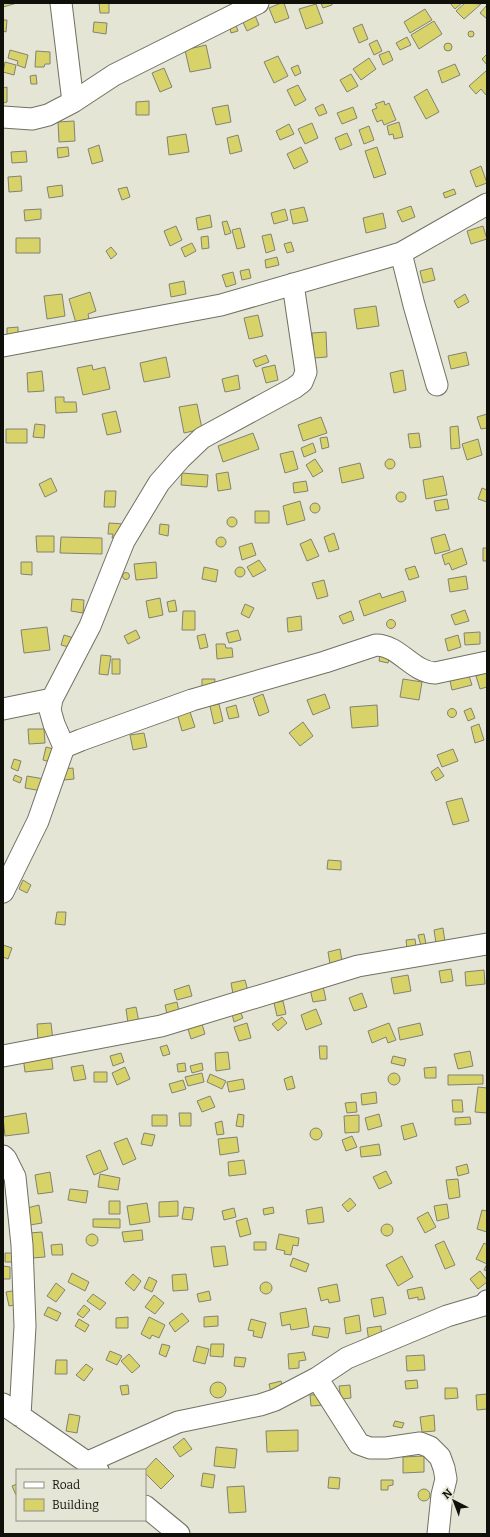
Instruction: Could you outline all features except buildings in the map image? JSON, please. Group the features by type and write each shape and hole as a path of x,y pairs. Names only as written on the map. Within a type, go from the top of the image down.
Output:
{"street":[{"path":"61,3 73,102"},
{"path":"3,118 32,119 48,115 73,102 114,74 258,3"},
{"path":"3,346 221,305 400,253 487,204"},
{"path":"400,253 437,385"},
{"path":"3,892 38,821 64,747 54,724 50,710 52,700 90,626 124,541 159,483 202,438 294,388 302,382 306,372 293,284"},
{"path":"64,747 192,700 376,646 384,645 390,648 428,673 435,673 487,662"},
{"path":"3,709 52,700"},
{"path":"3,1056 161,1026 358,966 487,944"},
{"path":"3,1156 15,1177 22,1245 25,1326 7,1408 93,1466 178,1422 260,1405 275,1400 317,1378 347,1358 447,1316 486,1304"},
{"path":"317,1378 359,1444 370,1448 386,1448 420,1444 430,1447 440,1457 446,1479 442,1495 438,1534"},
{"path":"146,1507 179,1534"}]}
